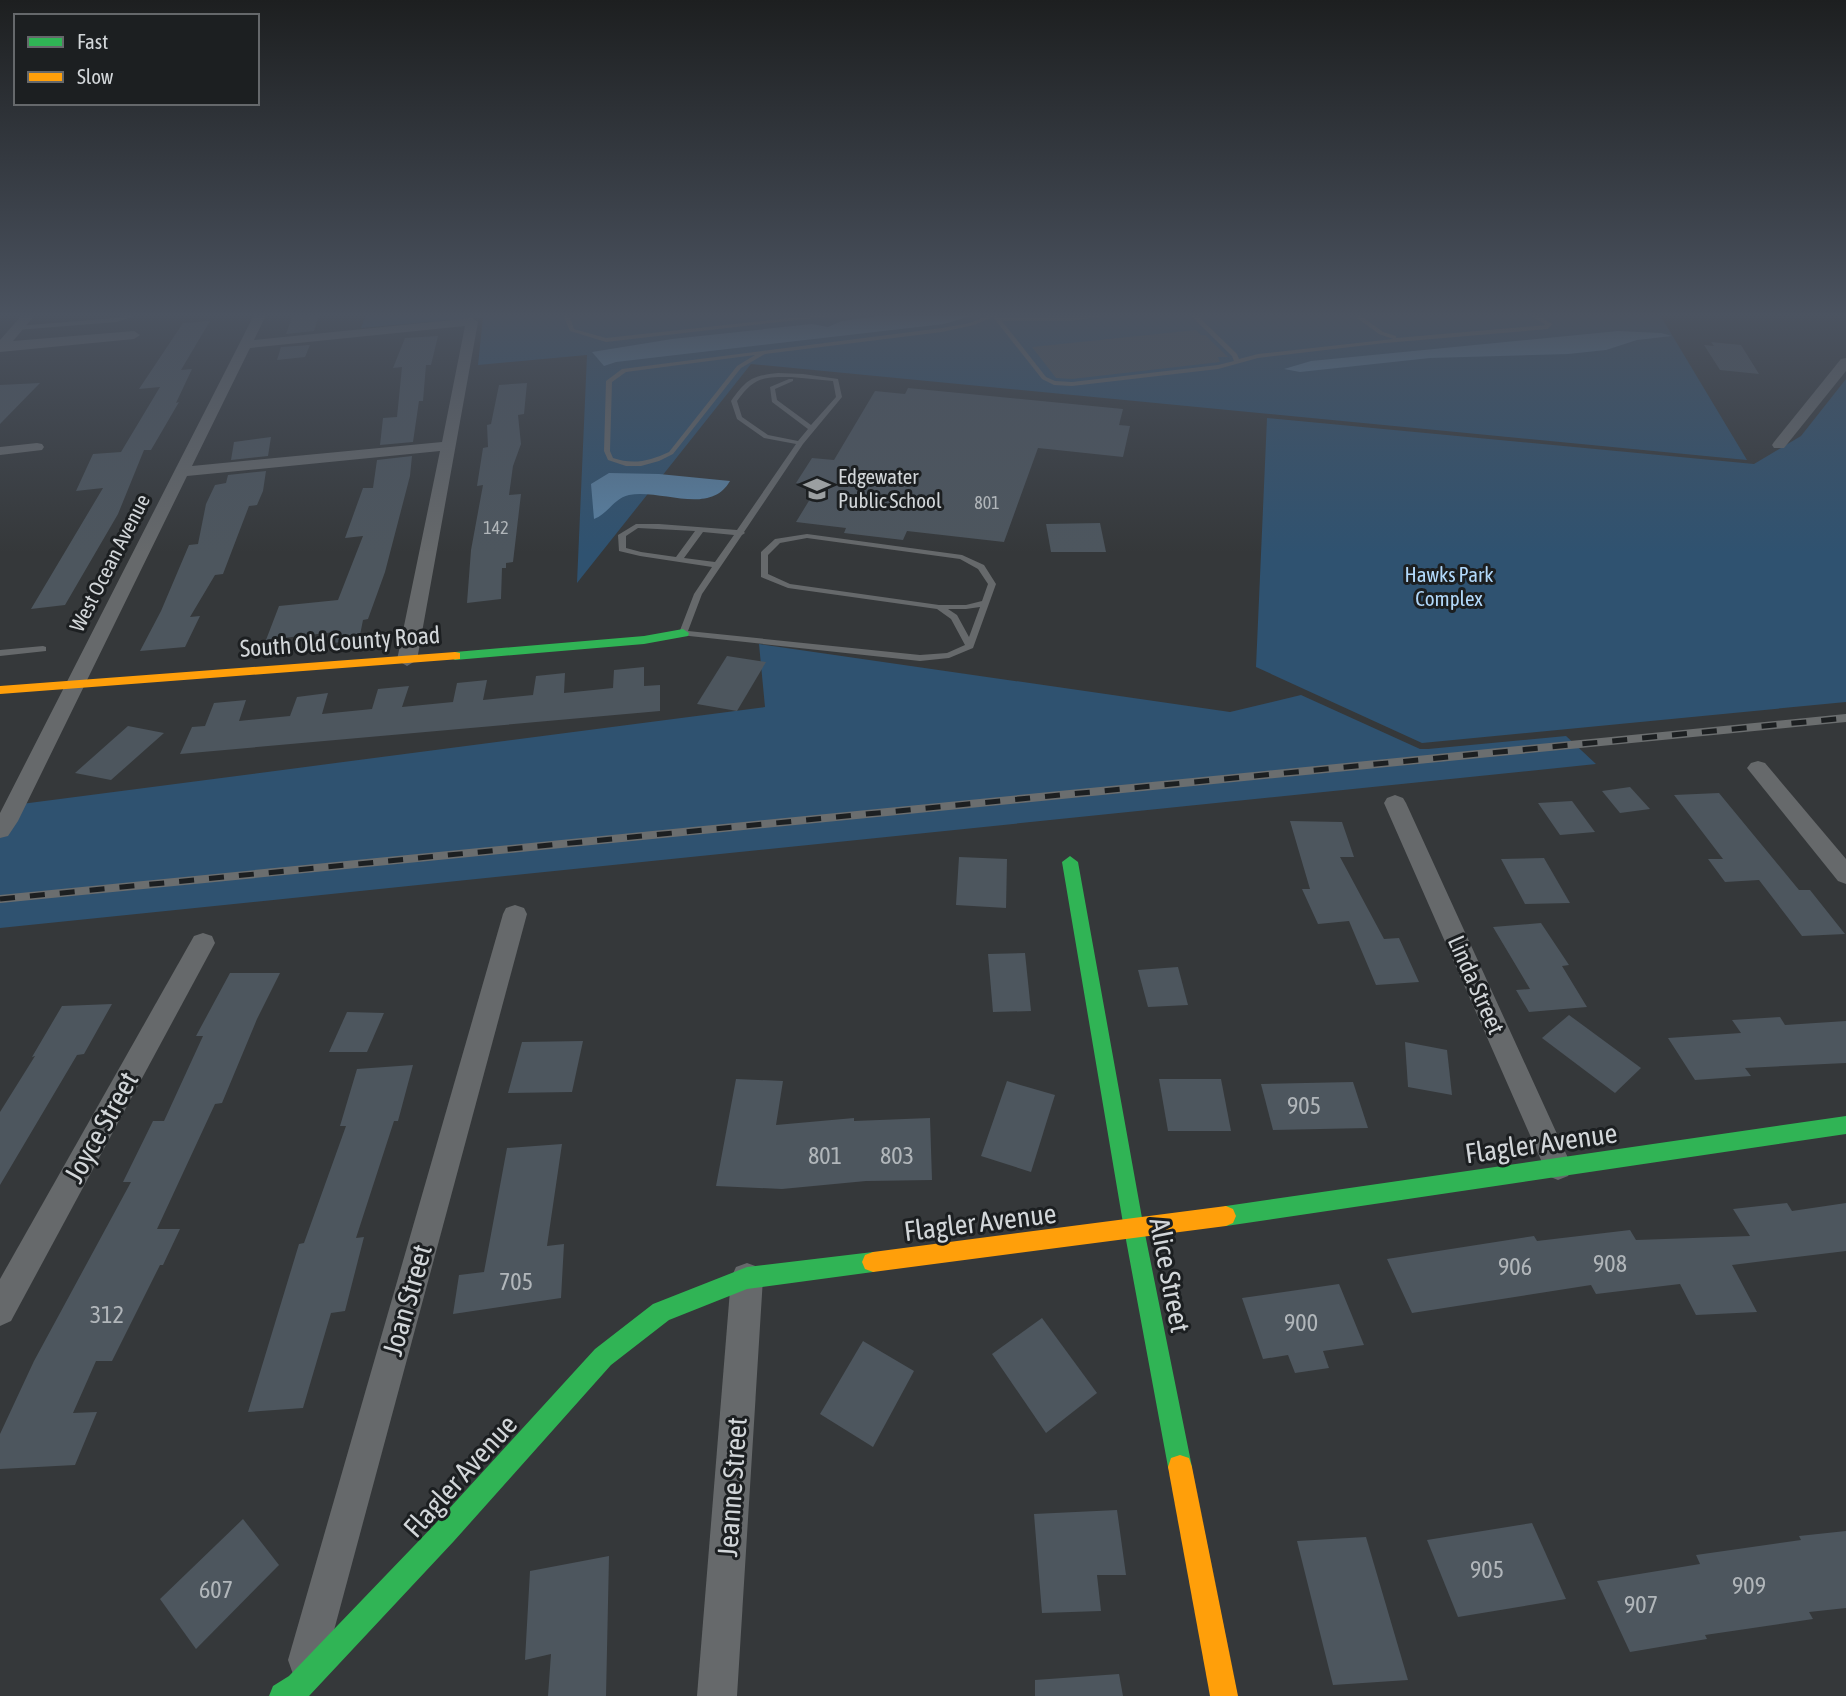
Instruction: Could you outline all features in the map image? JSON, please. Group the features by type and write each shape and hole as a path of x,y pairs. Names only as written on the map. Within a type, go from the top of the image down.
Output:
{"street":[{"name":"West Ocean Avenue","path":"0,830 8,805 75,684 220,394"},
{"path":"407,660 458,394"},
{"path":"1779,445 1820,394"},
{"path":"181,472 448,446"},
{"path":"0,451 37,447"},
{"name":"South Old County Road","path":"0,690 407,660 643,640 684,633"},
{"path":"1758,768 1846,875"},
{"name":"Linda Street","path":"1395,803 1558,1167"},
{"name":"Alice Street","path":"1070,863 1134,1229 1224,1696"},
{"name":"Joan Street","path":"291,1691 515,914"},
{"name":"Joyce Street","path":"0,1310 203,943"},
{"name":"Flagler Avenue","path":"291,1691 444,1532 603,1357 661,1312 747,1278 1134,1229 1846,1125"},
{"name":"Jeanne Street","path":"718,1696 747,1278"}],"lane":[{"path":"608,394 607,451 610,459 638,464 659,460 671,453 718,394"},
{"path":"740,394 734,401 739,418 766,437 800,443"},
{"path":"773,394 774,401 812,429"},
{"path":"838,394 839,397 800,443 698,594 684,633 920,658 949,655 970,646 992,584 981,567 962,557 807,536 778,541 764,554 764,575 788,586 939,607 966,607 985,603"},
{"path":"717,565 622,549 622,536 636,526 741,533"},
{"path":"678,560 701,529"},
{"path":"939,607 954,617 970,646"},
{"path":"0,653 43,649"}],"green space":[{"path":"585,394 727,394 577,583"},
{"path":"1064,394 1707,394 1747,460"},
{"name":"Hawks Park Complex","path":"1834,394 1846,394 1846,702 1422,743 1256,667 1267,418 1754,464 1801,436"},
{"path":"759,644 1230,712 1301,695 1420,749 1566,736 1596,764 0,928 0,816 6,806 765,707"}],"shaded area":[{"path":"609,473 659,474 730,481 721,491 698,499 629,495 619,499 594,519 591,484"}],"building":[{"path":"0,394 29,394 0,424"},
{"path":"156,394 180,394 176,403 179,402 151,450 144,450 118,514 65,605 31,609 103,488 76,491 93,454 121,452"},
{"path":"399,394 424,394 423,401 419,401 413,442 380,445 383,418 397,417"},
{"path":"497,394 526,394 524,414 518,415 521,444 513,466 509,495 521,494 513,562 506,563 506,568 502,568 501,599 467,603 471,550 483,485 477,486 483,448 488,447 487,425 491,424"},
{"path":"873,394 971,394 1123,409 1119,425 1130,426 1123,457 1038,448 1004,542 907,531 903,540 844,533 846,528 796,522 818,486 796,483 812,458 834,460"},
{"path":"271,437 268,456 231,460 234,442"},
{"path":"412,456 410,476 385,572 368,619 363,620 359,640 333,643 335,632 266,640 279,606 338,600 363,536 345,538 363,488 373,488 377,460"},
{"path":"266,471 263,491 257,505 249,506 223,574 215,575 190,617 200,616 185,647 140,651 161,611 189,545 198,544 206,504 215,485 226,483 228,475"},
{"path":"1100,523 1106,552 1051,552 1046,524"},
{"path":"727,656 766,662 737,711 697,704"},
{"path":"644,667 644,686 660,685 660,711 180,754 192,727 205,726 214,703 246,700 239,721 290,716 297,697 328,693 322,714 372,709 378,689 409,686 402,707 453,702 457,683 487,680 483,700 533,695 536,676 565,673 564,693 613,688 614,670"},
{"path":"128,726 164,733 111,780 75,773"},
{"path":"1630,787 1650,809 1620,813 1602,791"},
{"path":"1719,793 1799,890 1810,890 1845,934 1802,936 1759,880 1725,882 1708,859 1723,859 1674,795"},
{"path":"1572,801 1595,832 1560,835 1538,803"},
{"path":"1290,821 1342,822 1354,857 1340,857 1384,939 1399,938 1419,982 1376,985 1349,921 1318,924 1302,889 1310,889"},
{"path":"959,857 1007,859 1006,908 956,905"},
{"path":"1544,858 1570,903 1525,904 1501,859"},
{"path":"1541,923 1569,965 1562,966 1587,1007 1529,1012 1516,990 1530,989 1493,927"},
{"path":"1025,953 1031,1011 993,1012 988,954"},
{"path":"1178,967 1188,1005 1148,1007 1138,970"},
{"path":"230,973 280,973 257,1019 222,1103 215,1104 157,1229 180,1229 112,1361 96,1361 73,1413 97,1412 75,1465 0,1469 0,1434 34,1361 131,1182 123,1182 153,1121 164,1121 203,1036 196,1036"},
{"path":"112,1004 84,1054 77,1055 0,1185 0,1112 62,1006"},
{"path":"347,1012 384,1013 367,1052 329,1052"},
{"path":"1569,1015 1641,1068 1615,1093 1542,1038"},
{"path":"1780,1017 1785,1025 1846,1021 1846,1063 1745,1068 1751,1076 1695,1080 1668,1038 1741,1033 1732,1020"},
{"path":"583,1041 572,1092 508,1093 522,1042"},
{"path":"1405,1042 1447,1050 1452,1095 1408,1087"},
{"path":"413,1065 398,1121 394,1121 356,1238 364,1237 345,1311 331,1313 303,1408 248,1412 299,1244 304,1243 346,1126 340,1126 357,1069"},
{"path":"736,1079 783,1081 776,1125 854,1118 854,1121 930,1118 932,1180 866,1181 782,1189 716,1186"},
{"path":"1159,1079 1221,1079 1231,1131 1168,1131"},
{"path":"1007,1081 1055,1095 1031,1172 981,1156"},
{"path":"1353,1082 1368,1128 1273,1130 1261,1084"},
{"path":"562,1144 547,1246 564,1244 561,1298 453,1314 459,1275 484,1272 507,1148"},
{"path":"1787,1203 1792,1211 1846,1203 1846,1251 1732,1265 1757,1312 1696,1315 1680,1284 1596,1294 1591,1285 1412,1313 1387,1259 1534,1236 1537,1241 1630,1230 1636,1240 1750,1236 1733,1209"},
{"path":"1339,1284 1364,1345 1323,1351 1329,1368 1295,1373 1288,1355 1263,1359 1242,1298"},
{"path":"1042,1318 1097,1393 1046,1433 992,1354"},
{"path":"863,1341 914,1371 873,1447 820,1414"},
{"path":"1117,1510 1126,1575 1097,1575 1101,1611 1042,1613 1034,1514"},
{"path":"243,1519 279,1565 196,1649 160,1599"},
{"path":"1532,1523 1566,1599 1458,1617 1427,1540"},
{"path":"1846,1531 1846,1608 1809,1612 1813,1619 1705,1635 1707,1639 1630,1652 1597,1581 1700,1564 1696,1555 1801,1540 1799,1536"},
{"path":"1366,1537 1408,1680 1333,1685 1297,1541"},
{"path":"609,1556 606,1696 548,1696 551,1654 525,1660 530,1571"},
{"path":"1119,1674 1123,1696 1035,1696 1035,1680"}],"railway":[{"path":"0,899 1846,718"}],"traffic: fast":[{"path":"455,656 644,640 683,633"},
{"path":"1070,862 1134,1229 1180,1467"},
{"path":"1226,1216 1846,1125"},
{"path":"283,1696 299,1686 445,1532 603,1357 661,1312 747,1278 873,1262"}],"traffic: slow":[{"path":"0,690 455,656"},
{"path":"873,1262 1226,1216"},
{"path":"1180,1467 1224,1696"}],"place":[{"name":"Edgewater Public School","path":"817,489"}]}
